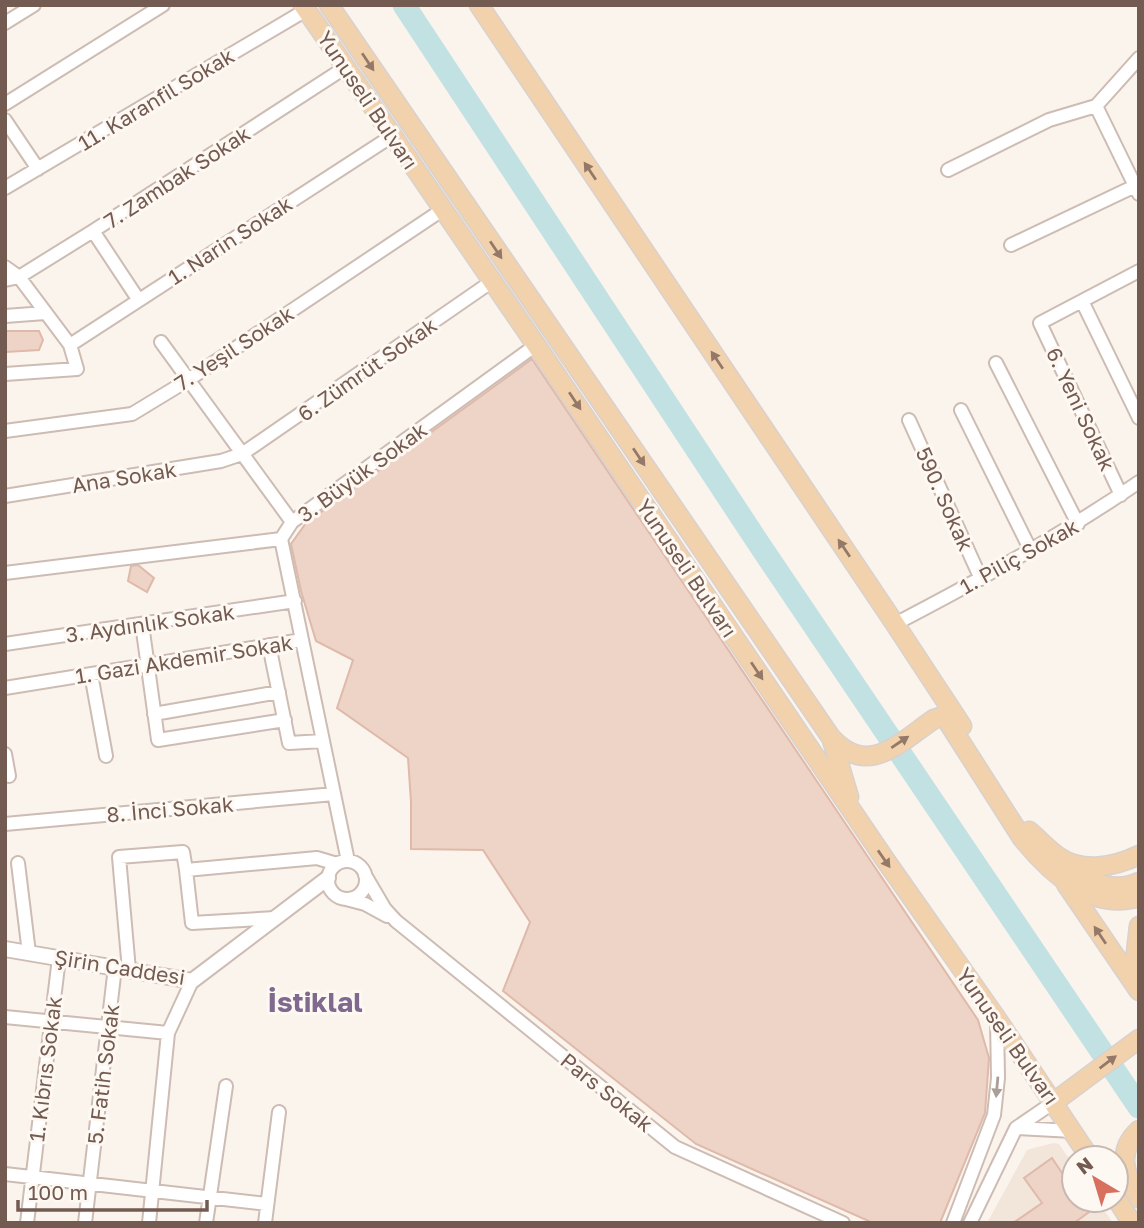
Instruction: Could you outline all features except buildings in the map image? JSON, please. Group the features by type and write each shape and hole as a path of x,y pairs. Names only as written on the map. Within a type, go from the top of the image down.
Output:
{"main road":[{"name":"Yunuseli Bulvarı","path":"329,5 830,736"},
{"path":"479,5 915,654 1029,831 1139,991"},
{"name":"Yunuseli Bulvarı","path":"304,8 1081,1144"},
{"path":"830,736 842,749 854,755 877,757 940,717 946,719 1035,854 1061,877 1094,898 1118,902 1139,897"},
{"path":"830,736 860,824"},
{"path":"1029,831 1058,857 1084,868 1128,860 1139,855"},
{"path":"1045,854 1067,871 1107,886 1139,882"},
{"path":"1139,926 1135,961 1139,975"},
{"path":"1054,1102 1139,1039"},
{"path":"1138,1130 1125,1148 1125,1160 1128,1181 1139,1198"}],"street":[{"path":"5,23 34,5"},
{"path":"5,104 163,5"},
{"name":"11. Karanfil Sokak","path":"5,188 304,8"},
{"path":"948,170 1049,120 1096,106 1139,58"},
{"name":"7. Zambak Sokak","path":"5,281 19,276 93,231 345,67"},
{"path":"1011,245 1137,190 1096,106"},
{"path":"5,120 38,169"},
{"name":"1. Narin Sokak","path":"70,345 392,136"},
{"name":"7. Yeşil Sokak","path":"5,431 132,414 188,380 442,210"},
{"path":"93,231 138,299"},
{"path":"5,267 19,276 70,345 77,369 5,374"},
{"path":"1139,271 1082,301 1139,418"},
{"name":"6. Zümrüt Sokak","path":"242,454 491,282"},
{"name":"6. Yeni Sokak","path":"1082,301 1040,323 1121,495"},
{"path":"5,316 45,313"},
{"path":"161,342 292,522"},
{"name":"3. Büyük Sokak","path":"5,573 281,539 292,522 536,345"},
{"path":"996,363 1077,524"},
{"path":"961,410 1031,551"},
{"name":"590. Sokak","path":"909,420 981,579"},
{"name":"Ana Sokak","path":"5,496 221,461 242,454"},
{"name":"1. Piliç Sokak","path":"895,624 1031,551 1139,482"},
{"name":"1. Gazi Akdemir Sokak","path":"5,688 302,640 281,539"},
{"name":"3. Aydınlık Sokak","path":"5,644 295,601"},
{"path":"142,624 158,740 285,720"},
{"path":"302,640 334,794 343,862"},
{"path":"269,645 289,743 323,741"},
{"path":"91,674 106,756"},
{"path":"154,714 279,692"},
{"path":"5,754 9,776"},
{"name":"8. İnci Sokak","path":"5,824 334,794"},
{"name":"5. Fatih Sokak","path":"85,1223 108,1026 122,969 119,857 183,852 186,870"},
{"path":"275,918 192,923 186,870 317,858 359,865 385,909 396,921"},
{"path":"343,862 332,868 328,878 328,884 335,895 365,904 396,921"},
{"path":"18,863 29,953"},
{"path":"346,899 352,899 362,892 365,875"},
{"name":"Şirin Caddesi","path":"5,949 192,981 328,878"},
{"name":"Pars Sokak","path":"396,921 675,1147 843,1223"},
{"name":"1. Kıbrıs Sokak","path":"27,1223 59,958"},
{"path":"149,1223 168,1033 192,981"},
{"path":"5,1017 168,1033"},
{"path":"953,1223 994,1115 998,1079 998,1019"},
{"path":"206,1223 226,1086"},
{"path":"970,1223 1016,1128 1054,1102"},
{"path":"265,1223 279,1112"},
{"path":"1016,1128 1073,1131"},
{"path":"5,1174 267,1204"}],"shaded area":[{"path":"1053,1143 1060,1145 1060,1214 1107,1214 1113,1223 987,1223 1027,1150"}],"waterway":[{"path":"404,5 759,544 1139,1107"}],"district":[{"name":"İstiklal","path":"315,1001"}]}
